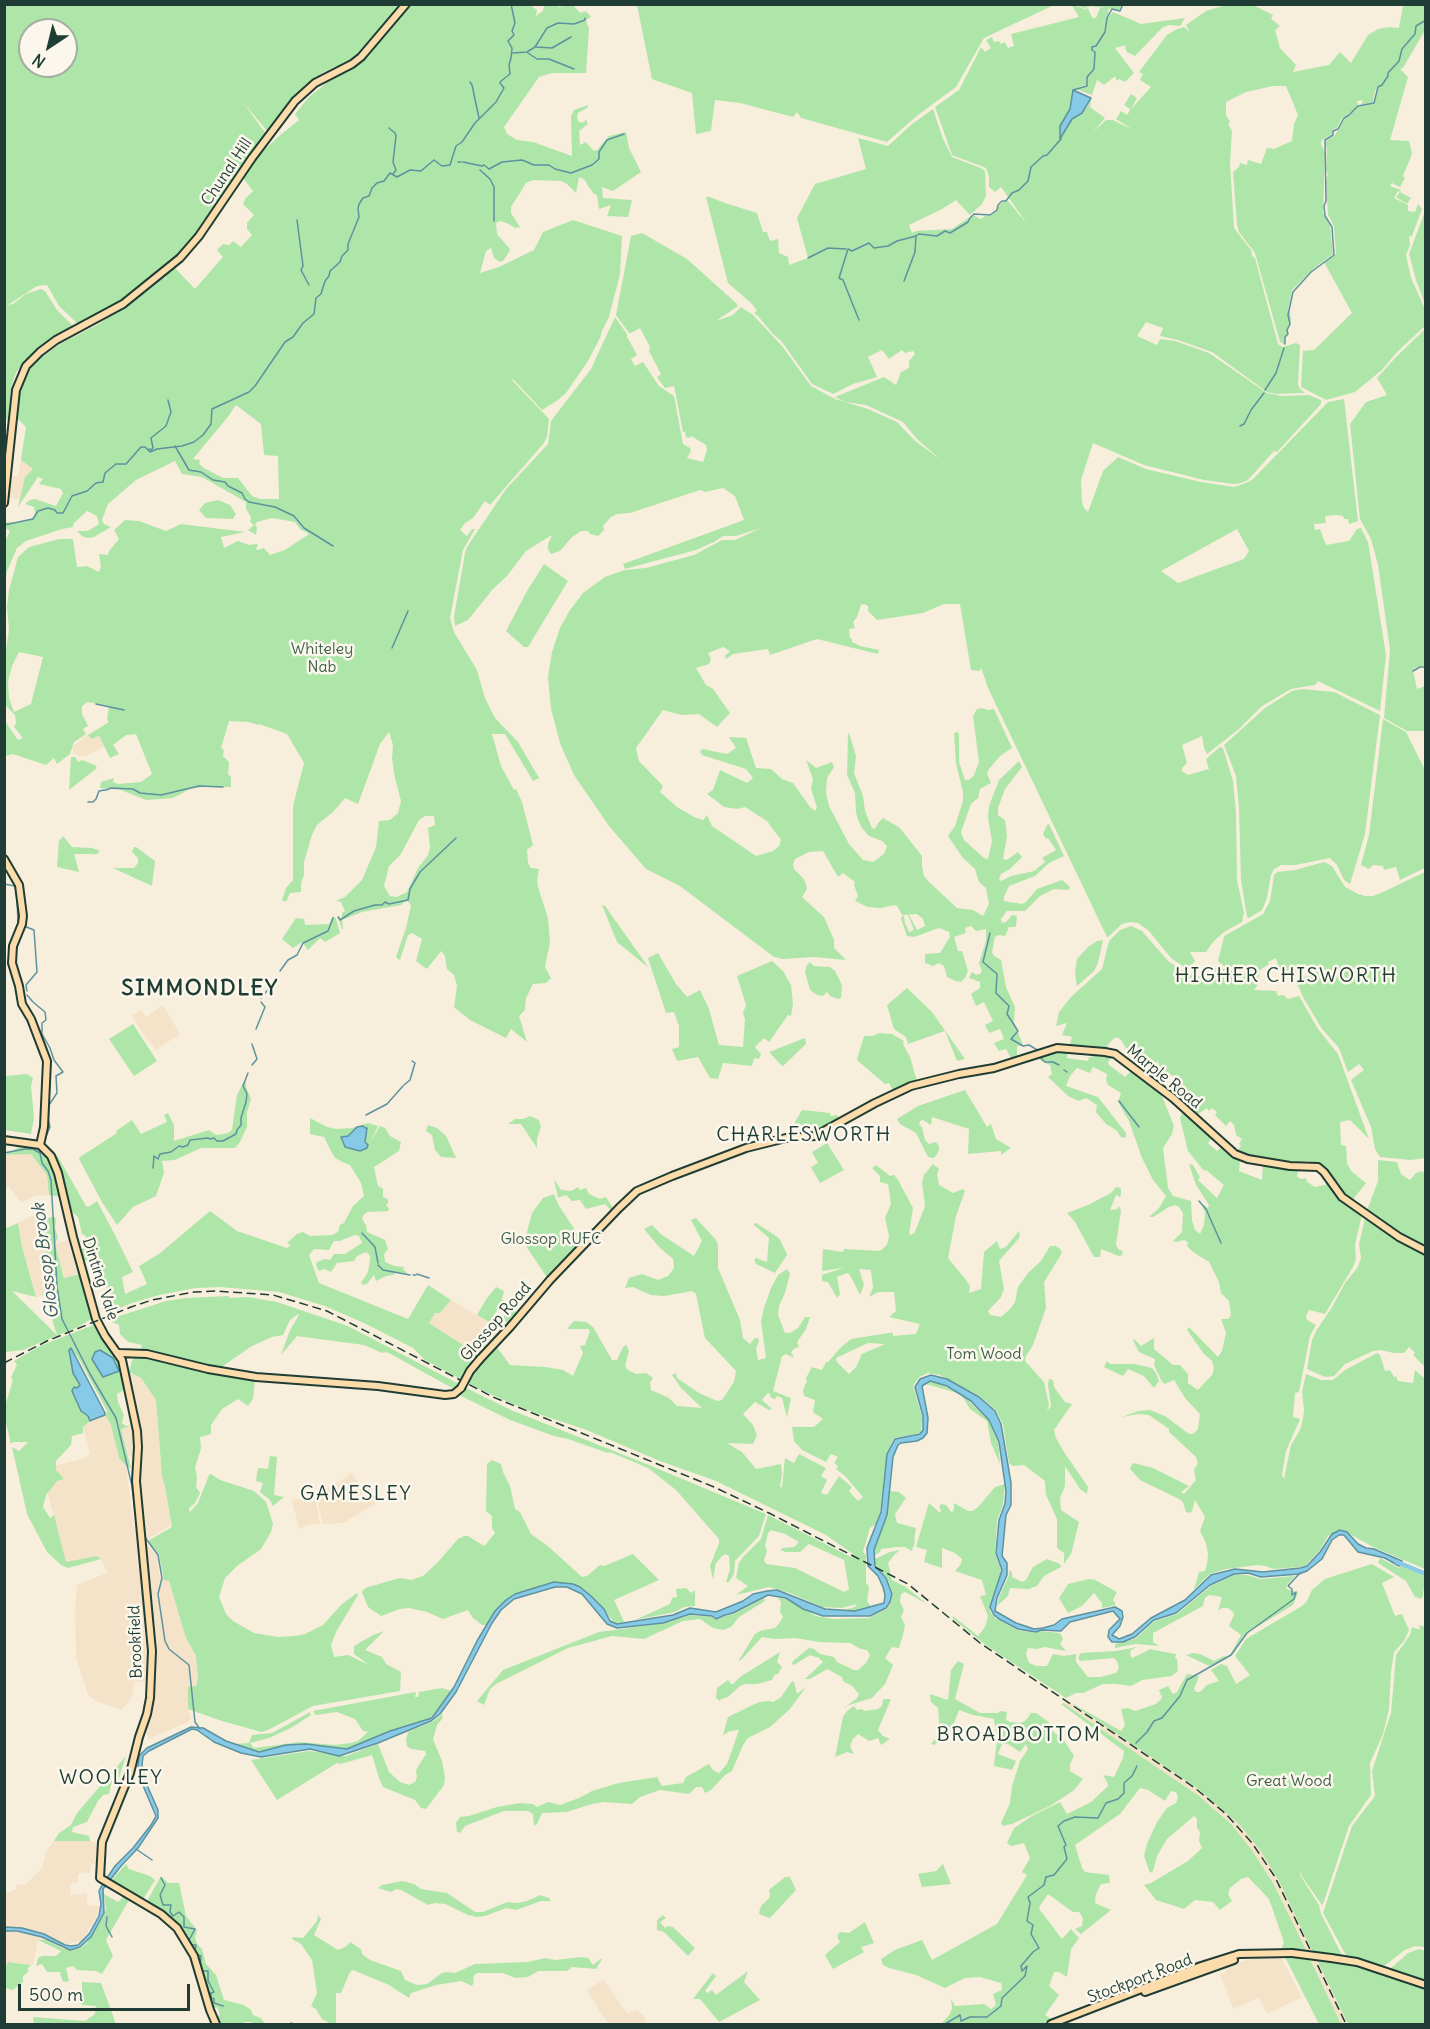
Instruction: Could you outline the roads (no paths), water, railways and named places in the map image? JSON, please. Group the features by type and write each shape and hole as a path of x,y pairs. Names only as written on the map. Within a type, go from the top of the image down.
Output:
{"main road":[{"name":"Chunal Hill","path":"4,503 18,381 26,366 56,340 123,304 180,258 200,236 256,152 295,101 315,83 357,61 406,4"},
{"path":"4,859 19,885 22,911 22,925 13,946 12,963 22,1004 31,1019 47,1061 44,1127 40,1145 4,1140"},
{"name":"Marple Road","path":"786,1138 815,1136 875,1103 919,1083 994,1068 1059,1048 1105,1052 1115,1054 1173,1098 1235,1154 1248,1159 1290,1166 1318,1167 1340,1195 1364,1214 1405,1241 1425,1251"},
{"name":"Glossop Road","path":"119,1353 147,1354 208,1369 256,1377 378,1386 430,1394 458,1392 480,1359 549,1281 633,1194 654,1183 729,1154 786,1138"},
{"name":"Dinting Vale","path":"40,1145 51,1156 62,1183 73,1237 96,1319 105,1336 119,1353 125,1371 137,1431 136,1481 140,1531"},
{"name":"Brookfield","path":"140,1531 152,1661 149,1706 130,1773 102,1842 101,1878 161,1914 177,1928 194,1956 216,2025"},
{"name":"Stockport Road","path":"1051,2025 1173,1976 1240,1956 1261,1953 1292,1953 1363,1964 1425,1985"},
{"name":"Stockport Road","path":"1079,2015 1108,2006 1201,1968 1230,1961 1240,1956"}],"water":[{"path":"1073,90 1091,98 1082,113 1072,119 1060,139 1060,126 1070,109"},
{"path":"357,1127 367,1128 365,1142 368,1145 367,1148 360,1151 345,1147 341,1137 348,1136"},
{"path":"71,1348 105,1413 90,1421 88,1416 81,1411 72,1391 74,1387 77,1388 80,1385 73,1373 69,1350"},
{"path":"100,1350 113,1358 119,1371 103,1377 92,1359 95,1352"},
{"path":"931,1375 947,1379 979,1397 995,1411 1001,1424 1011,1483 1011,1505 1006,1515 1002,1556 1007,1563 1007,1575 997,1598 995,1611 1016,1623 1034,1629 1043,1628 1054,1625 1062,1619 1115,1607 1122,1611 1123,1617 1120,1626 1112,1635 1119,1639 1132,1634 1151,1618 1185,1600 1211,1575 1235,1569 1263,1572 1307,1566 1332,1534 1340,1530 1347,1532 1358,1544 1366,1548 1402,1561 1399,1566 1385,1558 1358,1552 1344,1535 1339,1535 1332,1540 1322,1559 1307,1571 1299,1574 1261,1577 1248,1573 1234,1574 1210,1585 1176,1613 1154,1620 1135,1637 1123,1642 1112,1642 1108,1637 1109,1630 1120,1619 1113,1611 1070,1622 1061,1631 1036,1632 1018,1629 999,1619 990,1607 1002,1570 996,1553 999,1520 1005,1504 1006,1491 999,1442 989,1420 971,1401 947,1386 930,1381 922,1386 928,1418 927,1433 917,1441 898,1445 893,1457 887,1515 874,1550 875,1566 886,1578 892,1594 886,1608 870,1616 823,1616 803,1609 786,1598 768,1595 716,1619 712,1616 690,1614 663,1623 617,1628 607,1624 582,1594 567,1587 555,1587 514,1599 501,1610 492,1623 456,1692 440,1714 431,1721 339,1756 310,1749 261,1757 241,1753 214,1742 192,1729 149,1751 143,1756 142,1765 147,1785 158,1810 158,1818 138,1848 103,1889 104,1913 91,1937 80,1947 70,1950 42,1937 17,1931 5,1931 5,1927 22,1928 44,1934 71,1946 78,1945 89,1934 99,1916 101,1887 156,1816 144,1788 138,1766 139,1756 147,1748 191,1727 203,1728 226,1741 259,1752 286,1745 306,1744 347,1749 390,1731 432,1718 454,1687 495,1611 515,1594 554,1582 573,1584 591,1596 604,1609 610,1621 617,1624 673,1615 690,1608 716,1612 743,1601 753,1594 777,1590 825,1609 855,1611 884,1603 883,1587 878,1576 868,1566 867,1548 881,1512 887,1454 895,1439 920,1434 923,1430 923,1416 915,1387 920,1379"}],"waterway":[{"path":"4,525 33,519 38,511 48,508 57,513 63,513 72,496 87,491 96,483 103,482 105,473 116,464 126,464 141,447 145,447 150,452 194,442 211,424 212,409 249,392 255,386 285,342 293,337 303,323 314,314 316,298 321,294 330,271 348,250 348,244 359,217 359,204 363,198 369,196 372,188 384,181 390,173 397,177 410,170 421,171 434,160 442,166 450,165 456,146 496,102 504,88 500,83 510,74 512,48 508,41 514,35 512,31 515,23 511,4"},
{"path":"1073,90 1087,86 1087,77 1094,69 1095,52 1092,47 1096,46 1105,32 1107,18 1112,9 1120,11 1123,4"},
{"path":"513,53 527,52 535,47 547,28 558,23 574,24 585,18"},
{"path":"1285,344 1290,324 1288,315 1293,292 1311,272 1334,255 1332,227 1325,216 1324,206 1326,201 1325,140 1333,135 1333,131 1338,129 1344,118 1358,106 1374,103 1378,87 1382,85 1388,73 1399,61 1402,49 1415,34 1416,26 1426,20"},
{"path":"536,47 552,48 571,37"},
{"path":"528,53 537,59 549,59 574,69"},
{"path":"470,82 479,118"},
{"path":"389,128 396,136 393,162 396,170 393,174"},
{"path":"463,162 484,165 489,169 502,162 522,160 534,165 549,165 571,173 592,165 599,159 599,152 607,140 624,134"},
{"path":"859,320 843,280 839,278 848,249 852,251 869,243 874,248 888,246 919,234 937,236 945,231 950,233 968,222 974,214 990,215 997,210 1002,201 1006,201 1012,193 1028,181 1031,167 1047,155 1061,139"},
{"path":"480,170 490,179 494,187 494,221"},
{"path":"297,220 303,266 301,270 309,285"},
{"path":"904,281 915,252 916,236"},
{"path":"808,258 828,248 846,249"},
{"path":"1265,390 1276,373 1284,348"},
{"path":"1240,426 1244,424 1264,393"},
{"path":"149,449 153,448 151,438 166,426 171,412 168,400"},
{"path":"175,446 189,470 201,472 213,480 225,482 242,493 249,502 275,507 294,516 304,528 333,546"},
{"path":"392,648 408,611"},
{"path":"1413,671 1426,667"},
{"path":"96,704 124,710"},
{"path":"106,790 111,788 133,789 140,793 161,795 199,786 223,787"},
{"path":"88,802 93,802 99,791 105,790"},
{"path":"338,917 340,920 354,911 382,905 385,902 389,904 408,900 410,889 420,872 456,838"},
{"path":"4,884 15,886 18,923 20,924"},
{"path":"280,971 288,960 297,955 303,943 328,931 333,918"},
{"path":"24,926 34,930 37,972 26,985 27,991"},
{"path":"990,933 983,962 997,974 996,993 1009,1006 1007,1014 1018,1031 1011,1039 1039,1051"},
{"path":"261,998 272,985"},
{"path":"27,995 45,1012 46,1020 42,1023 42,1034 54,1060 63,1072 56,1076 57,1093 49,1105 50,1127 43,1144"},
{"path":"256,1029 265,1007 261,1002"},
{"path":"252,1044 257,1059 252,1065"},
{"path":"1039,1056 1045,1062 1059,1065"},
{"path":"404,1085 410,1080 415,1063 412,1061"},
{"path":"153,1168 154,1156 158,1159 160,1154 171,1152 179,1146 188,1145 190,1140 214,1138 217,1141 223,1141 236,1134 241,1125 246,1102 247,1094 243,1086 248,1073"},
{"path":"366,1115 387,1104 403,1086"},
{"path":"1119,1101 1139,1127"},
{"name":"Glossop Brook","path":"4,1153 33,1149 40,1153 42,1163 48,1171 51,1180 57,1286 62,1319 116,1418 132,1486 137,1527"},
{"path":"1199,1201 1206,1209 1221,1243"},
{"path":"362,1233 375,1247 378,1263"},
{"path":"378,1265 383,1270 410,1275"},
{"path":"417,1274 429,1278"},
{"name":"Glossop Brook","path":"144,1536 158,1555 162,1578 158,1594 165,1641 169,1649 189,1665 195,1722 200,1729"},
{"path":"1397,1562 1426,1574"},
{"path":"1136,1743 1154,1721 1162,1718 1180,1696 1187,1680 1231,1655 1247,1633 1294,1599 1296,1592 1292,1595 1292,1589 1288,1586 1300,1573"},
{"path":"945,2024 960,2015 961,2021 970,2017 987,2017 1001,2006 1002,1998 1025,1976 1027,1966 1022,1971 1021,1966 1039,1948 1031,1934 1033,1925 1027,1921 1030,1903 1028,1897 1044,1885 1046,1877 1054,1875 1067,1859 1064,1847 1066,1845 1058,1826 1075,1817 1098,1818 1106,1803 1118,1799 1124,1793 1124,1783 1132,1776 1137,1766"},
{"path":"136,1849 152,1860"},
{"path":"161,1878 165,1885 160,1895 163,1905 171,1905 170,1912 173,1916 179,1912 184,1917 184,1927 195,1929 188,1942 196,1945 195,1952"},
{"path":"107,1917 106,1926 112,1937"},
{"path":"197,1955 201,1956 200,1967"},
{"path":"201,1971 208,1971 208,1981 214,1992 211,1993 214,2003 223,2006"}],"railway":[{"path":"4,1363 47,1341 152,1300 194,1292 216,1291 273,1295 327,1311 493,1397 714,1487 769,1513 908,1584 980,1643 1195,1788 1226,1814 1252,1843 1275,1877 1346,2024"}],"district":[{"name":"HIGHER CHISWORTH","path":"1286,976"},
{"name":"SIMMONDLEY","path":"200,989"},
{"name":"CHARLESWORTH","path":"804,1135"},
{"name":"GAMESLEY","path":"356,1494"},
{"name":"BROADBOTTOM","path":"1019,1735"},
{"name":"WOOLLEY","path":"111,1778"}],"park label":[{"name":"Whiteley Nab","path":"322,658"},
{"name":"Glossop RUFC","path":"551,1239"},
{"name":"Tom Wood","path":"984,1354"},
{"name":"Great Wood","path":"1289,1781"}]}
